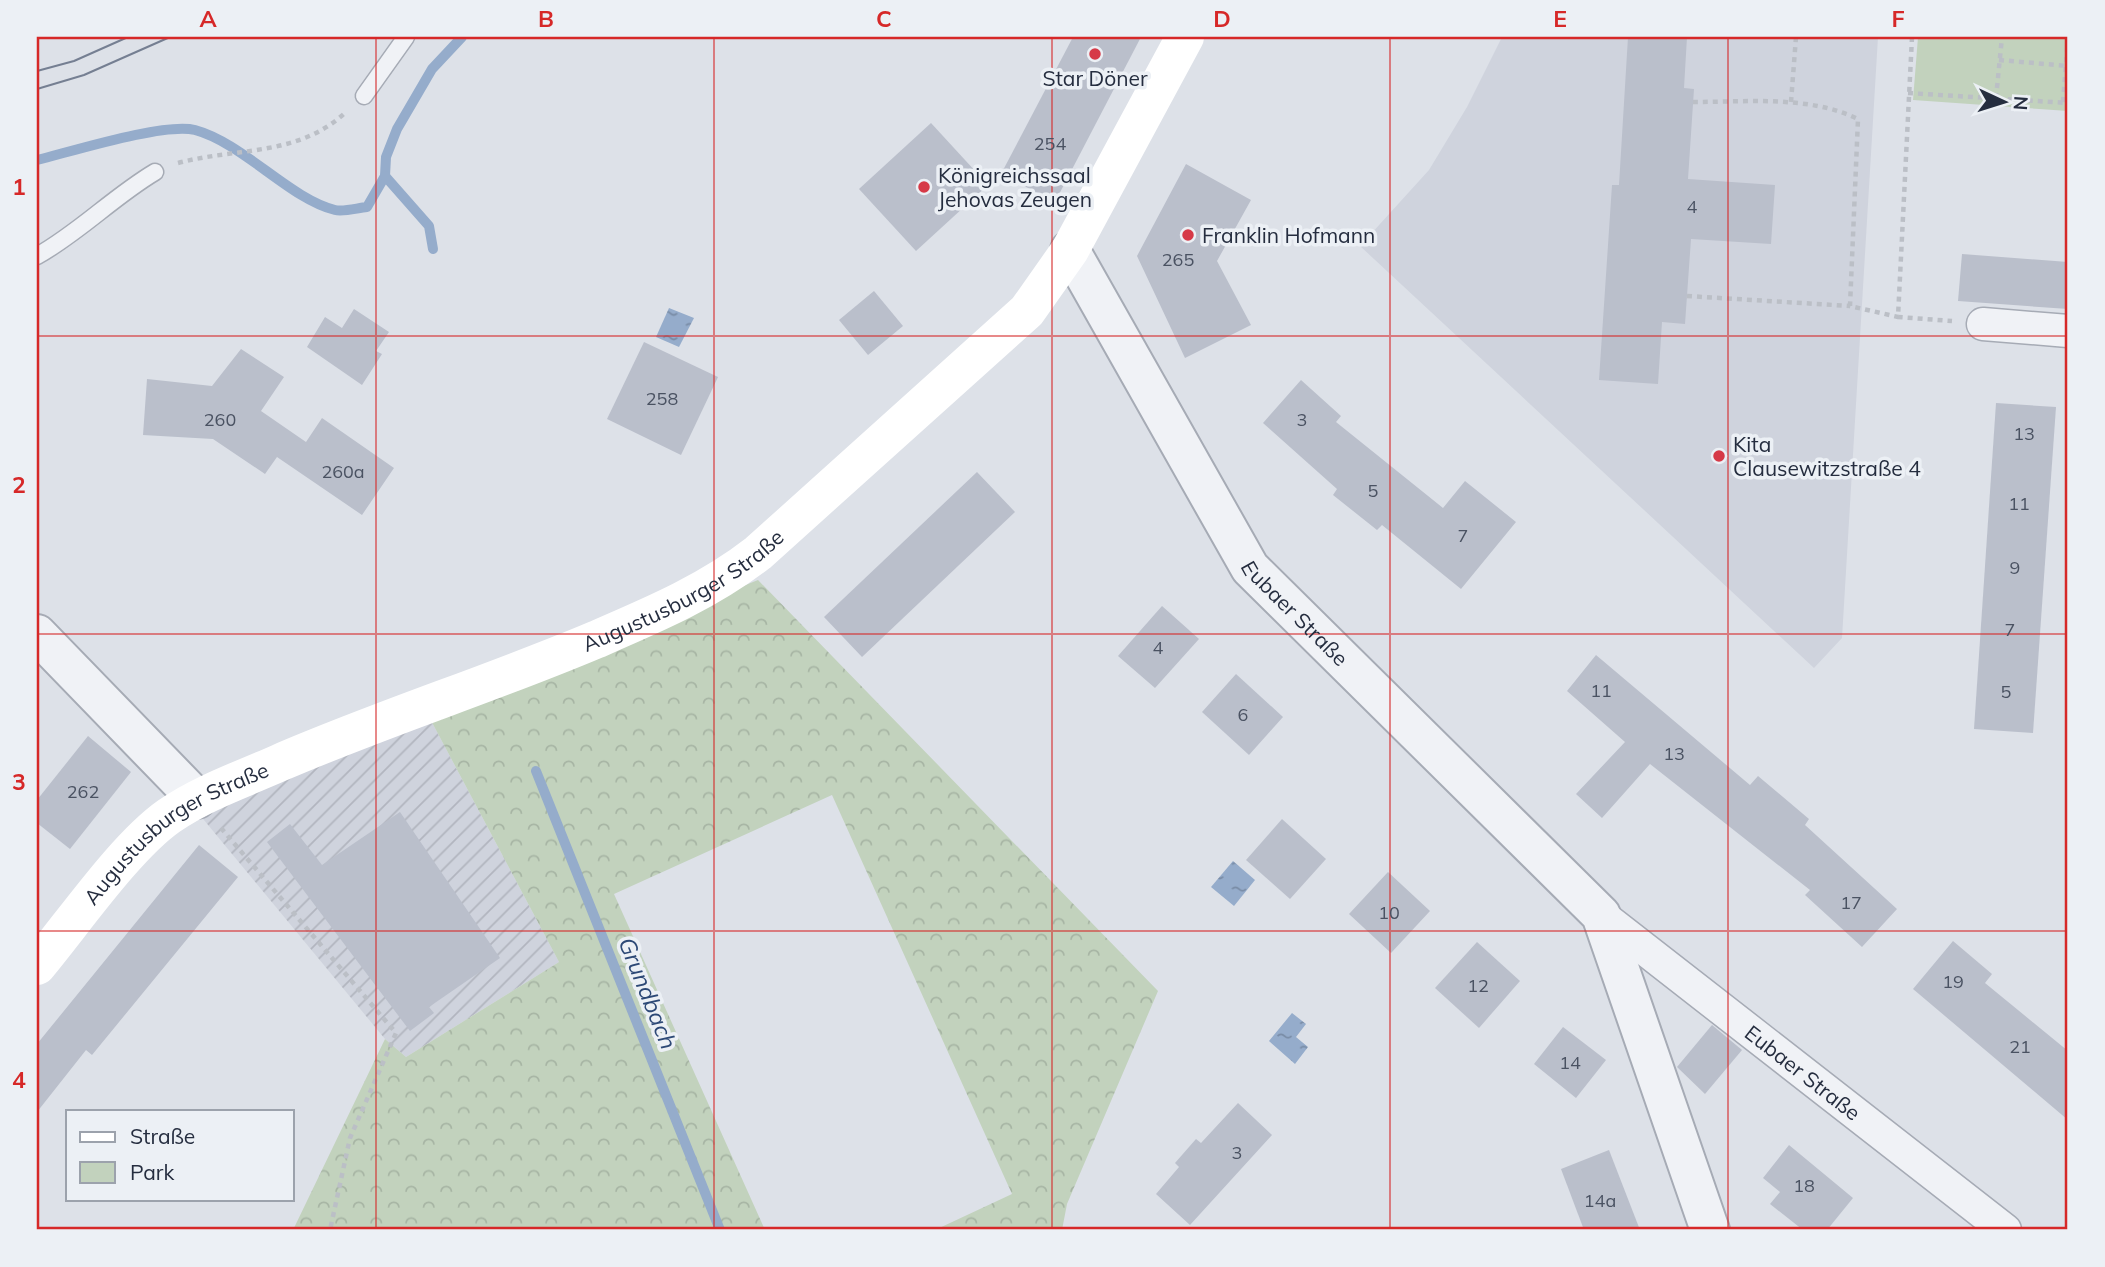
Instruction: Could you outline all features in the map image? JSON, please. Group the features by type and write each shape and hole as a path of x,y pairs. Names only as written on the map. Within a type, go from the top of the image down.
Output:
{"main road":[{"name":"Augustusburger Straße","path":"37,966 141,839 169,816 197,799 327,742 588,643 671,607 733,573 801,518 976,360 1027,310 1070,250 1185,37"}],"street":[{"name":"Eubaer Straße","path":"1070,250 1250,568 1601,915 2006,1230"},
{"path":"1983,324 2068,331"},
{"path":"37,634 197,799"},
{"name":"Eubaer Straße","path":"1601,915 1710,1230"}],"lane":[{"path":"364,96 406,37"},
{"path":"37,256 98,217 133,185 155,172"}],"path":[{"path":"1791,102 1796,37"},
{"path":"1898,317 1912,37"},
{"path":"1996,98 2001,37"},
{"path":"1908,93 2065,103 2068,37"},
{"path":"2000,60 2067,65"},
{"path":"155,172 203,156 258,151 310,138 340,118 364,96"},
{"path":"1693,102 1791,102 1839,110 1858,119 1850,306"},
{"path":"1687,296 1850,306 1898,317 1983,324"},
{"path":"197,799 396,1033 350,1138 330,1230"}],"shaded area":[{"name":"Kita Clausewitzstraße 4","path":"1502,37 1878,37 1842,638 1814,668 1360,246 1429,170 1467,107"},
{"path":"427,713 559,962 406,1057 385,1039 199,814"}],"green space":[{"path":"1918,37 2068,37 2068,111 1913,100"},
{"path":"758,580 1158,991 1067,1204 1062,1230 935,1230 1012,1194 832,795 614,894 765,1230 293,1230 385,1039 406,1057 559,962 427,713"}],"water":[{"path":"669,308 694,318 679,347 656,337"},
{"path":"1233,861 1255,880 1234,906 1211,887"},
{"path":"1292,1013 1306,1024 1296,1037 1308,1047 1295,1064 1269,1041"}],"building":[{"path":"1073,37 1141,37 1055,202 1001,174"},
{"path":"1628,37 1687,37 1684,88 1694,89 1688,179 1775,185 1771,244 1691,239 1685,324 1662,322 1658,384 1599,380 1612,185 1619,185"},
{"name":"Königreichssaal Jehovas Zeugen","path":"931,123 988,185 916,251 859,189"},
{"path":"1186,164 1251,200 1217,261 1251,325 1185,358 1137,256"},
{"path":"1962,254 2068,262 2068,309 1958,301"},
{"path":"874,291 903,326 868,355 839,320"},
{"path":"354,309 389,332 376,351 382,354 362,385 307,347 325,317 342,328"},
{"path":"644,342 718,377 681,455 607,419"},
{"path":"241,349 284,377 261,411 306,442 322,418 394,468 362,515 277,457 265,474 213,439 143,435 147,379 212,386"},
{"path":"1301,380 1341,416 1336,422 1443,508 1465,481 1516,522 1461,589 1382,525 1377,530 1333,495 1337,489 1263,423"},
{"path":"1996,403 2056,407 2033,733 1974,729"},
{"path":"977,472 1015,512 862,657 824,617"},
{"path":"1162,606 1199,639 1155,688 1118,656"},
{"path":"1596,655 1750,785 1758,776 1809,819 1805,825 1897,909 1862,947 1805,895 1810,890 1650,764 1602,818 1576,794 1625,742 1567,691"},
{"path":"1236,674 1283,717 1249,755 1202,712"},
{"path":"88,736 131,772 70,849 37,823 37,800"},
{"path":"400,812 500,958 429,1007 434,1013 410,1031 267,842 290,824 322,865"},
{"path":"1282,819 1326,859 1290,899 1246,860"},
{"path":"199,845 238,877 92,1055 86,1050 37,1112 37,1044"},
{"path":"1388,872 1430,911 1391,953 1349,914"},
{"path":"1953,941 1992,974 1985,983 2068,1051 2068,1120 1913,989"},
{"path":"1477,942 1520,981 1479,1028 1435,988"},
{"path":"1712,1025 1742,1050 1705,1094 1677,1067"},
{"path":"1563,1027 1606,1060 1576,1098 1534,1064"},
{"path":"1238,1103 1272,1135 1190,1225 1156,1194 1179,1167 1175,1163 1196,1139 1201,1143"},
{"path":"1789,1145 1853,1198 1827,1230 1803,1230 1770,1204 1780,1192 1763,1178"},
{"path":"1609,1150 1640,1230 1584,1230 1561,1169"}],"waterway":[{"path":"37,160 162,130 195,130 231,146 318,204 335,210 367,207 385,176 386,157 397,129 432,69 462,37"},
{"name":"Grundbach","path":"385,176 429,226 433,249"},
{"name":"Grundbach","path":"536,771 720,1230"}],"tram line":[{"path":"37,71 74,61 128,37"},
{"path":"37,89 84,75 170,37"}],"place":[{"name":"Star Döner","path":"1095,54"},
{"name":"Königreichssaal Jehovas Zeugen","path":"924,187"},
{"name":"Franklin Hofmann","path":"1188,235"},
{"name":"Kita Clausewitzstraße 4","path":"1719,456"}]}
